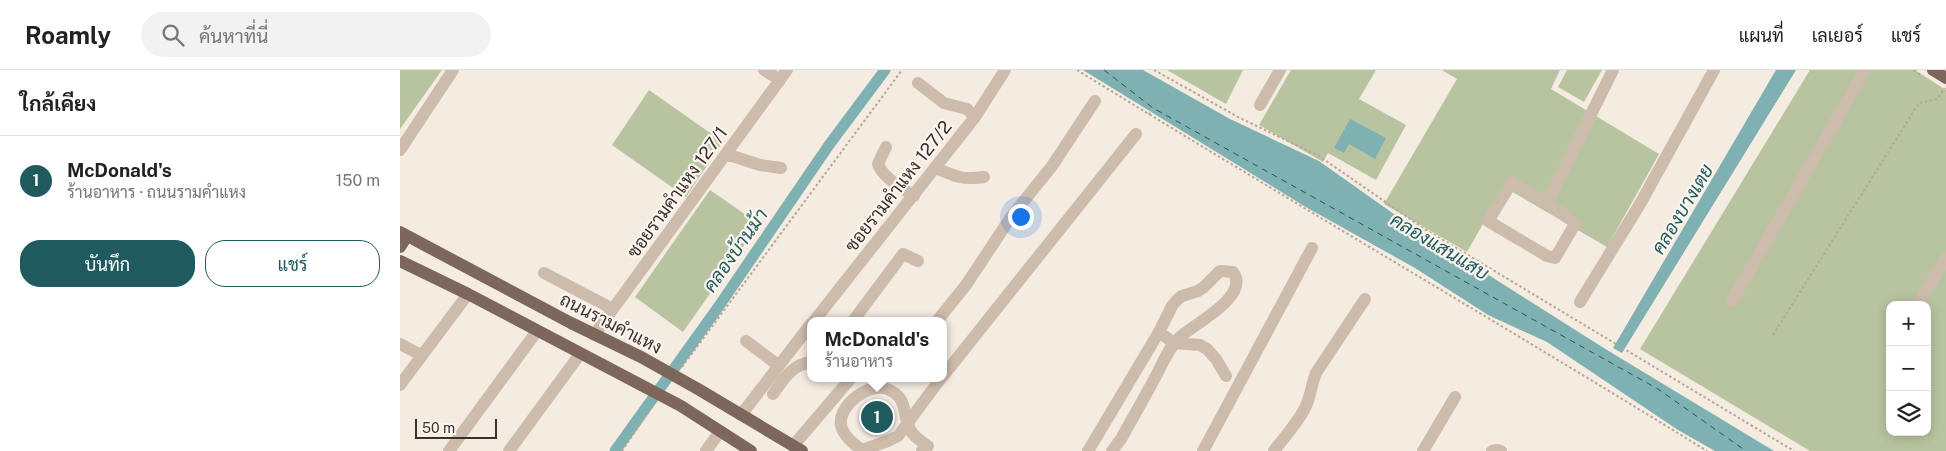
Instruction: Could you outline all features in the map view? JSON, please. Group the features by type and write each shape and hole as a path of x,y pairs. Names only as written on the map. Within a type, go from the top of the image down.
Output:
{"main road":[{"path":"1933,70 1946,78"},
{"name":"ถนนรามคำแหง","path":"402,239 641,357 698,388 797,448"},
{"path":"400,261 468,294 681,406 750,451"}],"street":[{"path":"400,150 453,70"},
{"path":"764,70 784,75"},
{"name":"ซอยรามคำแหง 127/2","path":"817,317 975,117 1005,70"},
{"path":"1260,105 1280,70"},
{"path":"1548,201 1614,70"},
{"path":"1580,302 1640,204 1714,70"},
{"path":"1732,301 1865,70"},
{"name":"ซอยรามคำแหง 127/1","path":"594,335 784,75"},
{"path":"918,84 944,103 966,109 975,117"},
{"path":"940,317 966,285 1011,217 1052,166 1095,101"},
{"path":"947,371 1136,134"},
{"path":"886,147 878,164 880,168 885,176 914,196"},
{"path":"726,154 760,165 781,168"},
{"path":"936,168 965,179 984,177"},
{"path":"1512,182 1548,201 1575,224 1555,258 1547,256 1488,221 1512,182"},
{"path":"1203,451 1312,248"},
{"path":"856,317 903,254 918,261"},
{"path":"1919,301 1946,258"},
{"path":"1088,451 1159,332 1172,306 1182,296 1204,287 1220,271 1232,272 1237,280 1232,294 1214,314 1194,326 1174,343 1121,439 1112,451"},
{"path":"544,272 613,309"},
{"path":"400,385 468,294"},
{"path":"1274,451 1305,409 1316,374 1365,299"},
{"path":"741,414 807,329"},
{"path":"449,451 537,330"},
{"path":"1159,332 1174,343 1200,345 1207,348 1226,376"},
{"path":"746,341 778,365"},
{"path":"400,344 421,356"},
{"path":"515,448 580,354"},
{"path":"773,394 786,374 794,367 807,363"},
{"path":"797,448 848,382"},
{"path":"925,449 910,431 908,421 902,401 897,394 884,388 864,392 853,400 841,420 843,432 862,451 888,441 898,436 904,429 908,421 938,382"},
{"path":"1423,451 1455,397"},
{"path":"706,451 720,431"},
{"path":"1492,451 1501,451"}],"path":[{"path":"680,371 902,70"},
{"path":"1077,70 1548,353 1707,451"},
{"path":"1154,70 1240,118 1319,156 1423,228 1794,451"},
{"path":"1773,334 1919,103 1937,99 1946,86"},
{"path":"1149,115 1154,108"},
{"path":"622,451 658,398"}],"green space":[{"path":"400,70 442,70 400,129"},
{"path":"1167,70 1243,70 1226,104"},
{"path":"1291,70 1376,70 1359,99 1406,125 1376,180 1328,153 1323,162 1259,125"},
{"path":"1442,70 1560,70 1551,89 1659,154 1607,247 1504,187 1467,252 1384,204 1457,79"},
{"path":"1567,70 1602,70 1584,102 1558,87"},
{"path":"1810,70 1915,70 1946,90 1946,451 1810,451 1640,349"},
{"path":"649,90 723,142 686,197 612,145"},
{"path":"710,190 759,224 683,332 635,297"}],"water":[{"name":"คลองแสนแสบ","path":"1083,70 1143,70 1230,119 1319,161 1408,224 1607,350 1774,451 1715,451 1678,430 1547,342 1488,315 1415,268 1304,206"},
{"path":"1776,70 1796,70 1622,353 1613,348"},
{"path":"1350,119 1386,138 1375,159 1349,144 1344,153 1334,148"}],"waterway":[{"name":"คลองบ้านม้า","path":"615,451 719,306 829,145 885,70"}],"ferry route":[{"path":"1104,70 1153,108 1658,389 1746,451"}],"place":[{"name":"McDonald's","path":"877,417"}],"water label":[{"name":"คลองบางเตย","path":"1682,209"}]}
